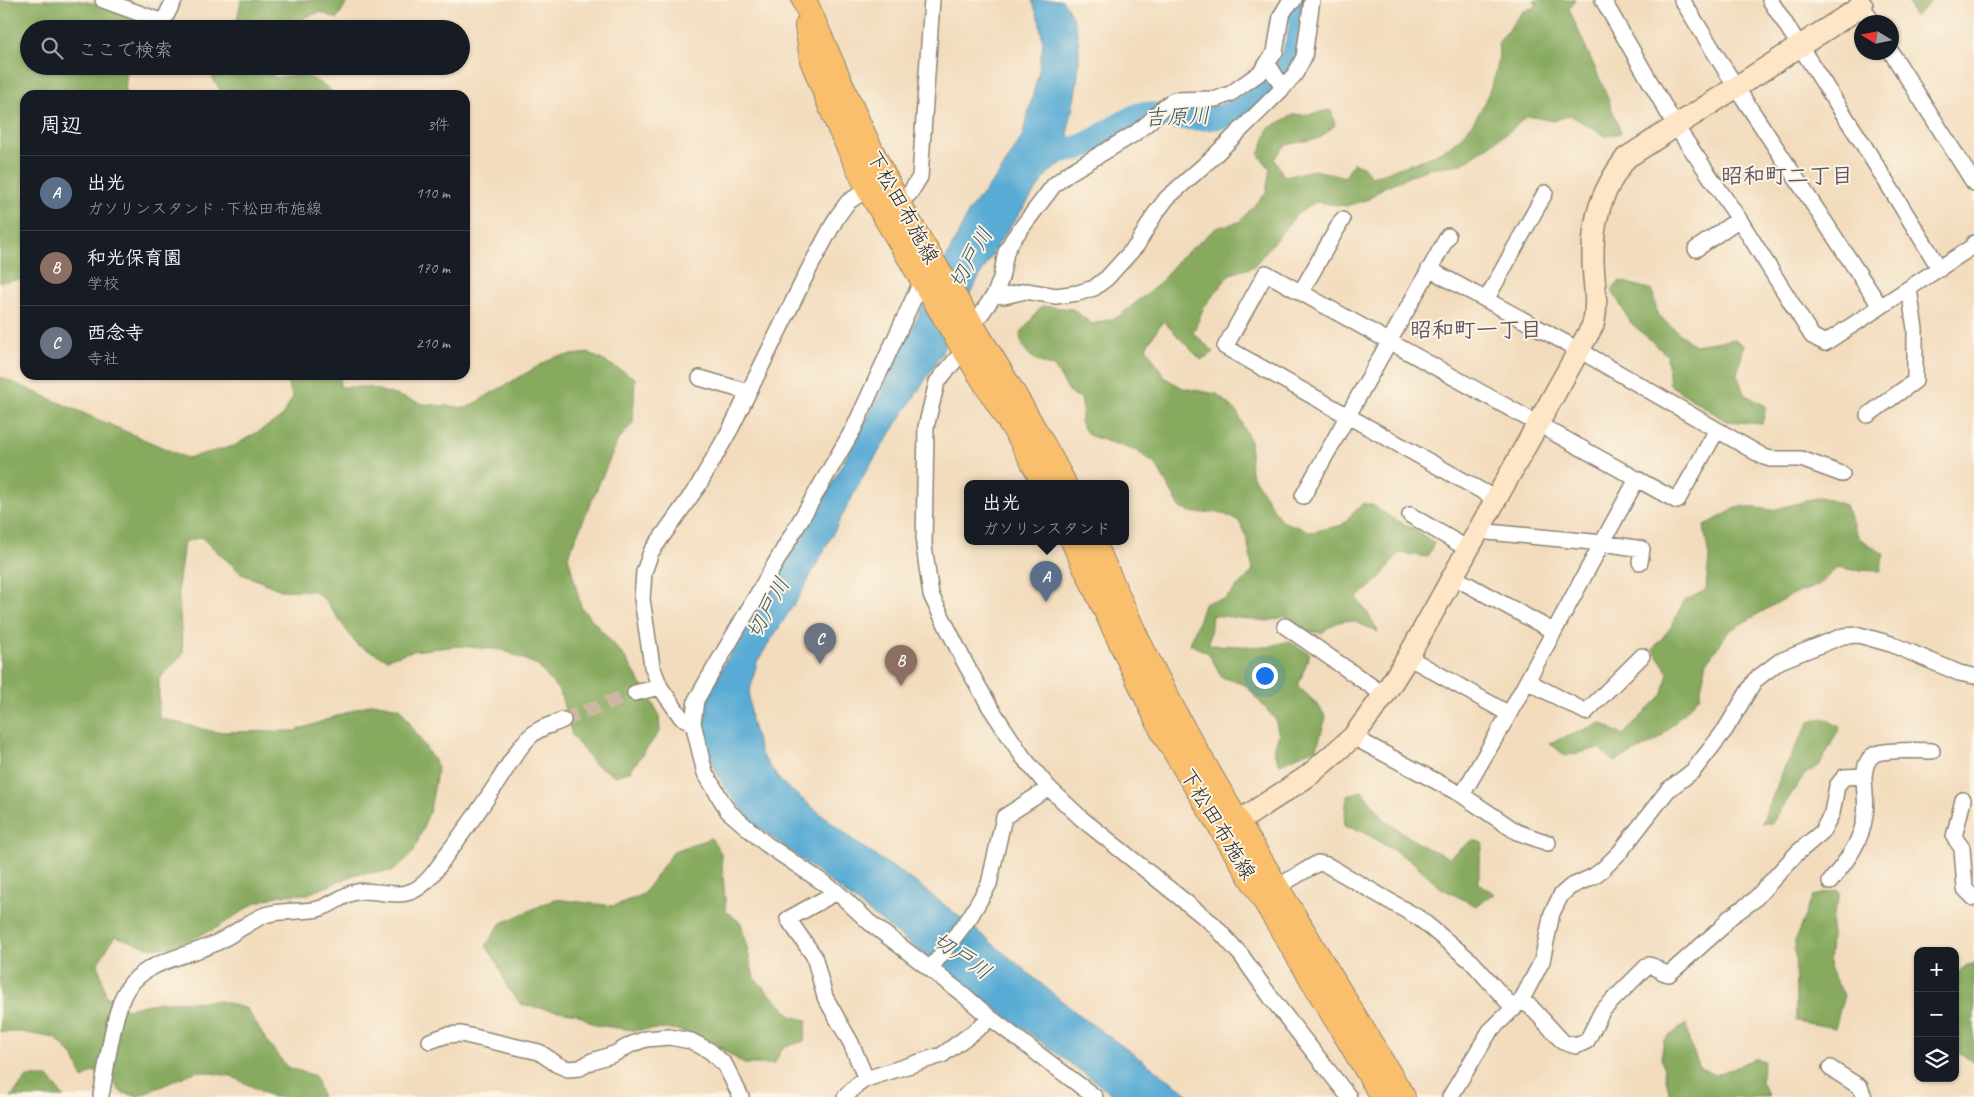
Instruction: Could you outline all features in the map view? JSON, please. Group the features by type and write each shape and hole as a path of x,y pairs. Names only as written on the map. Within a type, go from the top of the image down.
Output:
{"main road":[{"name":"下松田布施線","path":"804,0 858,121 877,183 928,277 966,335 1036,431 1062,480"},
{"name":"下松田布施線","path":"966,335 1042,480"},
{"name":"下松田布施線","path":"1075,545 1162,730 1201,793 1277,887 1403,1097"},
{"name":"下松田布施線","path":"1095,545 1138,641 1230,828 1383,1097"}],"street":[{"path":"103,0 158,20"},
{"path":"164,20 174,0"},
{"path":"892,210 920,178 932,0"},
{"path":"995,294 1004,296 1026,291 1056,296 1078,293 1094,288 1107,278 1137,245 1155,214 1167,198 1212,159 1295,74 1304,56 1312,0"},
{"path":"1603,0 1675,125 1739,219 1812,336 1826,343 1880,306 1940,269 1972,247 1974,243"},
{"path":"1682,0 1736,87 1880,306"},
{"path":"1770,0 1863,144 1940,269"},
{"path":"1290,3 1281,16 1275,52 1261,72 1230,94 1216,99 1174,100 1134,134 1069,173 1054,185 1012,239 1006,252 1002,278 995,294 966,335 937,382 926,427 924,546 931,595 965,663 990,706 1024,757 1049,788 1082,819 1213,924 1241,955 1272,999 1349,1097"},
{"path":"1230,828 1308,776 1353,737 1408,657 1593,325 1597,309 1593,259 1594,228 1598,208 1612,178 1626,158 1799,46 1867,7"},
{"path":"1896,60 1974,183"},
{"path":"1268,64 1283,88"},
{"path":"693,723 681,717 660,687 652,666 642,599 644,572 651,552 698,486 731,428 809,269 838,218 848,202 877,183"},
{"path":"1486,300 1545,193"},
{"path":"1696,249 1739,219"},
{"path":"1301,292 1342,220"},
{"path":"1303,496 1448,236"},
{"path":"1429,269 1579,350 1764,457 1771,459 1801,459 1842,474"},
{"path":"1496,499 1225,347 1266,273 1677,501 1717,430"},
{"path":"928,277 854,428 696,700 693,723 705,772 728,810 766,844 837,892 869,922 932,967 989,1018 1095,1097"},
{"path":"1868,416 1915,381 1915,329 1909,289"},
{"path":"700,378 748,392"},
{"path":"1462,795 1509,714 1637,480"},
{"path":"1410,515 1468,549"},
{"path":"1480,528 1488,532 1603,543 1642,549 1640,562"},
{"path":"1452,576 1553,631"},
{"path":"1285,626 1384,694"},
{"path":"1450,1097 1490,1031 1518,1005 1542,961 1552,913 1561,895 1570,887 1594,876 1620,852 1663,796 1693,770 1725,730 1755,680 1780,661 1843,636 1859,635 1891,644 1959,673 1974,676"},
{"path":"1527,681 1586,712 1642,656"},
{"path":"1408,657 1509,714"},
{"path":"635,693 660,687"},
{"path":"101,1095 120,1006 128,989 141,974 162,962 191,954 265,915 280,911 316,909 328,906 351,894 367,890 396,895 418,888 432,875 532,734 548,724 563,720"},
{"path":"1353,737 1462,795 1517,832 1548,843"},
{"path":"1830,882 1852,854 1862,829 1866,814 1864,776 1866,763 1876,754 1917,750 1932,751"},
{"path":"1277,887 1318,863 1328,865 1420,918 1472,962 1518,1005 1531,1007 1563,1042 1576,1046 1587,1041 1602,1011 1648,965 1655,966 1664,974 1669,974 1730,918 1754,900 1797,853 1822,832 1832,813 1837,786 1844,777 1864,776"},
{"path":"932,967 970,917 989,884 1004,817 1049,788"},
{"path":"1963,800 1954,836 1962,848 1965,889 1974,898"},
{"path":"837,892 788,919 814,956 825,997 851,1043 866,1079"},
{"path":"845,1097 866,1079 942,1055 984,1025 989,1018"},
{"path":"430,1041 447,1035 461,1034 539,1052 558,1065 568,1069 580,1068 592,1061 614,1054 646,1039 669,1037 690,1041 710,1051 725,1065 741,1097"},
{"path":"1830,1068 1860,1087 1864,1097"}],"green space":[{"path":"0,0 77,0 131,11 134,20 20,20 20,75 126,75 125,90 20,90 20,280 0,282"},
{"path":"241,0 348,0 337,19 321,12 305,17 302,20 237,20"},
{"path":"1534,0 1575,0 1569,9 1621,133 1605,136 1570,115 1554,121 1527,116 1511,130 1462,164 1430,168 1384,187 1369,199 1346,206 1316,202 1297,214 1253,267 1230,274 1204,307 1193,333 1214,352 1201,360 1163,321 1146,347 1165,378 1183,388 1217,394 1237,412 1250,441 1251,473 1281,521 1312,532 1342,525 1363,503 1372,505 1434,543 1427,557 1399,553 1378,580 1357,598 1378,632 1349,621 1337,623 1322,633 1302,631 1286,616 1268,621 1212,615 1209,645 1268,647 1288,641 1310,654 1298,686 1318,705 1326,717 1317,748 1280,764 1273,750 1279,735 1275,719 1245,685 1222,677 1208,653 1190,644 1205,602 1225,599 1253,571 1247,539 1239,521 1219,512 1195,513 1181,509 1156,465 1137,451 1088,435 1080,422 1083,410 1081,398 1070,393 1055,368 1042,363 1027,352 1021,341 1020,334 1042,306 1073,309 1092,324 1118,317 1159,284 1179,259 1216,228 1239,222 1266,193 1270,169 1259,155 1269,128 1293,115 1331,110 1335,125 1320,138 1286,145 1274,159 1284,176 1315,170 1345,177 1353,163 1363,166 1372,177 1442,151 1467,130 1478,114 1497,69 1499,57 1498,43 1522,12 1537,6"},
{"path":"1908,0 1933,0 1914,17"},
{"path":"213,75 272,75 275,78 305,75 330,90 220,90 213,80"},
{"path":"1620,281 1652,290 1658,316 1694,345 1735,339 1744,346 1737,374 1744,394 1766,406 1762,424 1726,421 1670,385 1667,355 1630,322 1612,290"},
{"path":"589,353 635,378 633,423 618,440 568,556 581,607 627,660 659,714 660,731 630,771 616,776 594,764 572,735 560,692 537,665 503,650 459,646 412,651 387,659 357,645 325,600 314,591 281,590 242,574 201,537 184,542 178,587 183,654 159,679 159,718 215,732 295,731 373,703 400,708 438,767 430,810 413,853 393,871 357,874 308,894 280,895 255,903 218,927 173,948 147,947 115,936 98,963 106,996 127,1009 159,1002 221,1001 247,1009 266,1040 287,1067 315,1076 322,1097 273,1097 231,1076 197,1071 139,1096 122,1093 110,1079 93,1071 83,1079 74,1057 55,1038 21,1032 0,1032 0,377 187,458 234,446 281,418 293,397 286,380 340,380 340,387 369,387 424,404 466,408 554,357"},
{"path":"1820,497 1845,505 1859,538 1884,554 1880,571 1853,570 1838,567 1817,586 1789,596 1729,631 1707,662 1699,697 1658,740 1614,762 1599,748 1565,756 1550,743 1601,723 1623,735 1663,694 1668,672 1653,649 1671,627 1684,601 1706,590 1709,558 1704,526 1740,506 1773,510"},
{"path":"1824,718 1840,727 1820,765 1804,775 1772,823 1762,823 1783,771 1809,722"},
{"path":"1362,791 1385,820 1422,846 1449,857 1473,840 1483,843 1479,864 1479,884 1495,894 1476,906 1441,888 1413,862 1362,831 1344,826 1347,795"},
{"path":"711,838 721,853 726,911 741,923 754,978 793,1017 807,1020 804,1041 782,1048 774,1064 744,1064 706,1038 673,1029 632,1030 596,1025 577,1014 522,1005 508,989 497,962 486,946 500,924 555,899 614,906 643,894 674,851"},
{"path":"1838,890 1840,894 1832,920 1829,968 1844,995 1835,1028 1796,1021 1795,940 1813,896"},
{"path":"1974,963 1974,1063 1959,1052 1959,973 1965,966"},
{"path":"1686,1024 1689,1041 1700,1068 1716,1075 1756,1058 1764,1061 1761,1082 1769,1097 1669,1097 1661,1057 1664,1040"},
{"path":"27,1077 48,1077 64,1097 11,1097"}],"water":[{"name":"切戸川","path":"1032,0 1062,0 1071,14 1079,46 1075,98 1068,131 1069,137 1061,164 1048,173 1000,241 956,318 940,357 865,473 803,590 757,662 749,695 751,721 761,754 781,782 858,844 915,882 970,925 1079,1015 1191,1097 1116,1097 968,988 751,821 722,784 708,751 703,728 702,709 715,679 819,508 881,392 970,209 1000,173 1022,137 1038,75 1043,44 1040,23"}],"waterway":[{"name":"吉原川","path":"1046,150 1062,150 1087,144 1142,114 1210,118 1229,114 1246,106 1274,84 1294,54 1299,37 1301,19 1300,0"}],"tunnel":[{"path":"563,720 635,693"}],"place":[{"name":"出光","path":"1046,602"},
{"name":"西念寺","path":"820,664"},
{"name":"和光保育園","path":"901,686"}],"district":[{"name":"昭和町二丁目","path":"1787,176"},
{"name":"昭和町一丁目","path":"1476,330"}]}
